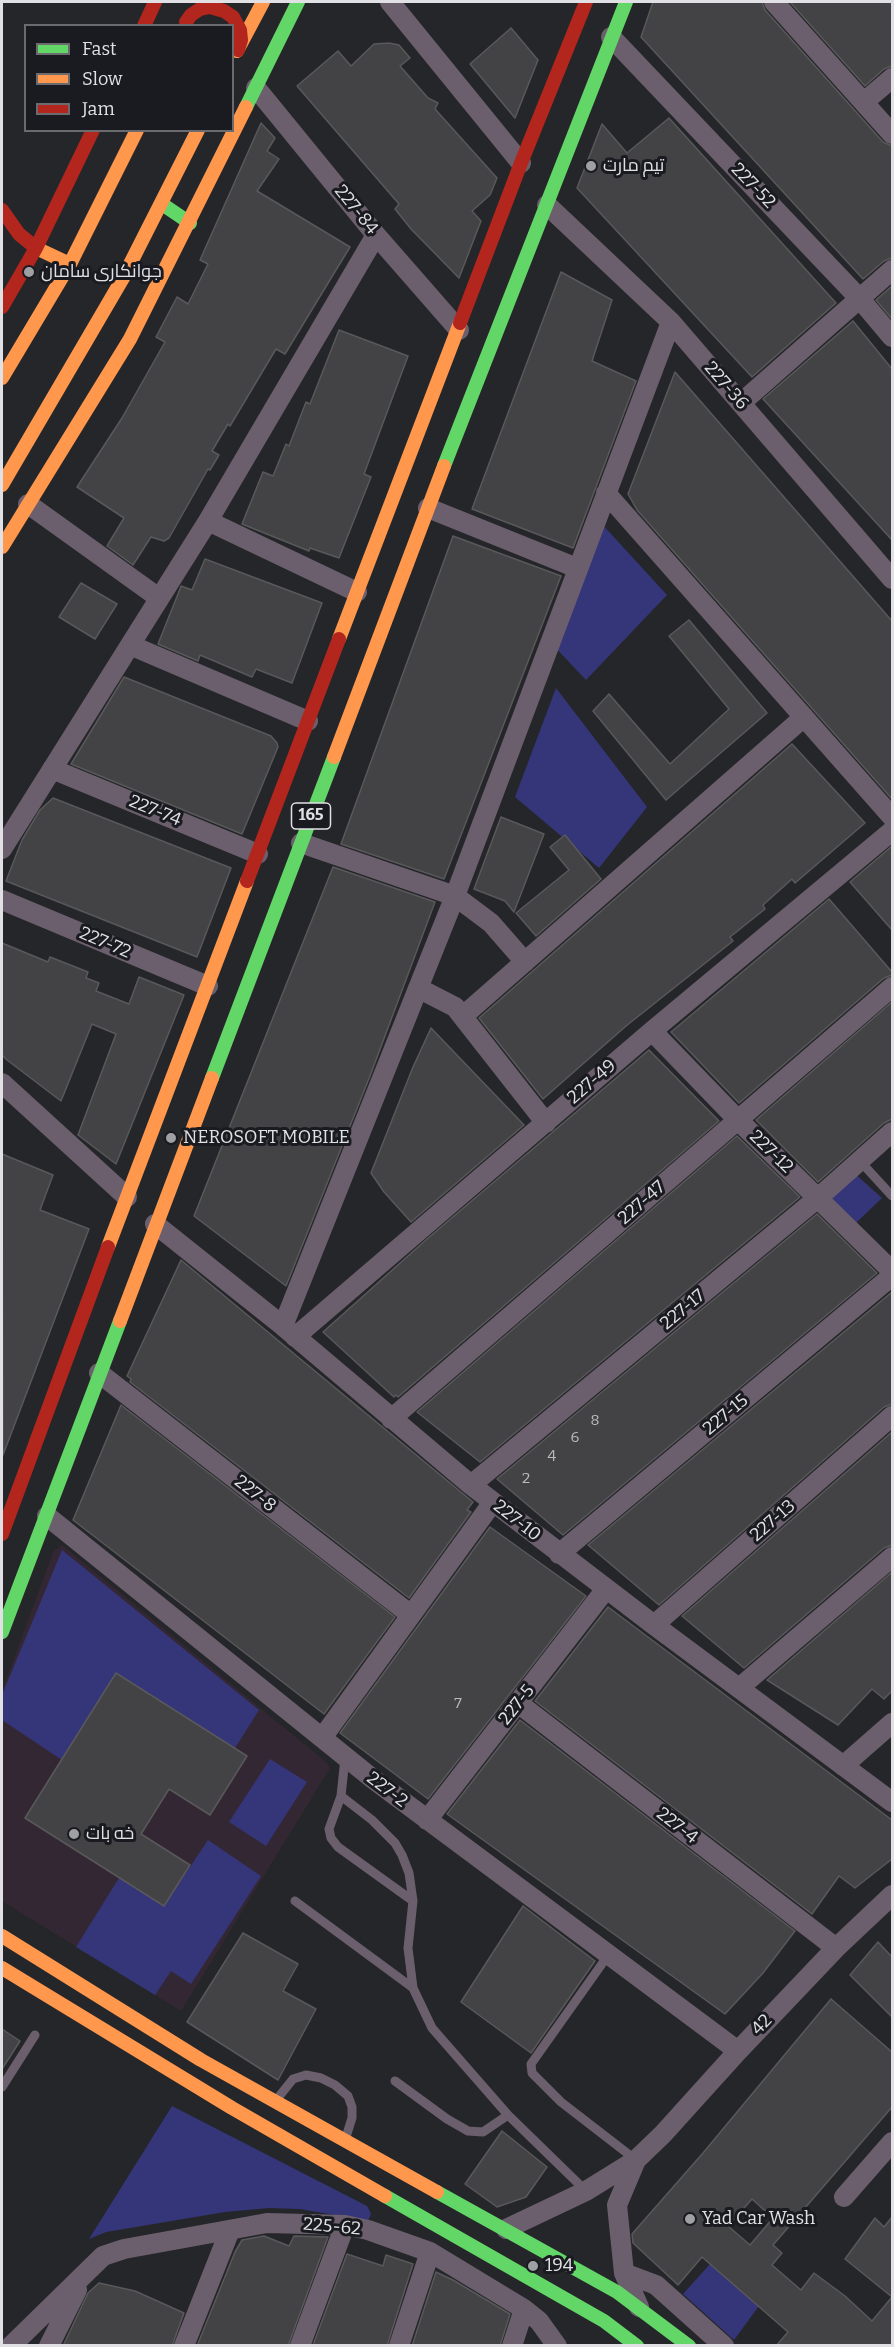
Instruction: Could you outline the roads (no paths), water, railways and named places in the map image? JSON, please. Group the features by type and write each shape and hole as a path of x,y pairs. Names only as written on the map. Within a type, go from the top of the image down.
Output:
{"main road":[{"path":"145,24 155,2"},
{"path":"186,24 197,2"},
{"path":"235,55 263,2"},
{"path":"2,547 130,339 190,223 298,2"},
{"name":"165","path":"2,1534 231,922 521,163 586,2"},
{"name":"165","path":"2,1632 155,1224 257,932 301,843 428,508 626,2"},
{"path":"186,24 191,15 200,9 210,7 224,11 233,17 238,25 241,40 235,55"},
{"path":"2,307 36,248 92,132"},
{"path":"2,378 70,264 136,132"},
{"path":"2,485 86,345 162,204 197,132"},
{"path":"162,204 190,223"},
{"path":"2,210 19,234 36,248 70,264"},
{"path":"231,922 257,932"},
{"path":"2,1936 201,2060 617,2292 689,2346"},
{"path":"2,1968 232,2108 604,2321 637,2346"}],"street":[{"path":"390,2 521,163"},
{"path":"774,2 892,134"},
{"name":"227-52","path":"611,37 860,299 892,337"},
{"path":"864,102 892,78"},
{"name":"227-84","path":"256,88 376,235 459,330"},
{"name":"227-36","path":"547,205 671,322 892,579"},
{"path":"2,849 207,521 376,235"},
{"path":"741,403 892,270"},
{"path":"289,1331 671,322"},
{"path":"606,493 892,817"},
{"path":"28,504 159,598"},
{"path":"428,508 577,568"},
{"path":"207,521 357,592"},
{"path":"130,645 308,721"},
{"path":"463,1016 804,717"},
{"name":"227-74","path":"52,769 258,854"},
{"name":"227-49","path":"289,1331 546,1123 652,1031 892,831"},
{"path":"301,843 455,896 490,923 525,962"},
{"name":"227-72","path":"2,900 208,987"},
{"name":"227-47","path":"391,1419 892,987"},
{"path":"418,988 455,1007 546,1123"},
{"name":"227-12","path":"652,1031 738,1120 892,1271"},
{"path":"2,1087 127,1197"},
{"name":"227-17","path":"471,1485 819,1197 892,1132"},
{"name":"227-10","path":"155,1224 289,1331 471,1485 559,1554 892,1802"},
{"name":"227-15","path":"559,1554 892,1276"},
{"name":"227-8","path":"99,1373 411,1615"},
{"name":"227-13","path":"654,1625 892,1416"},
{"path":"322,1738 493,1502"},
{"name":"227-2","path":"47,1516 345,1757 738,2051"},
{"path":"739,1688 892,1557"},
{"name":"227-5","path":"427,1820 606,1589"},
{"name":"227-4","path":"518,1703 836,1948"},
{"path":"843,1766 892,1723"},
{"name":"42","path":"636,2160 836,1948 892,1894"},
{"path":"844,2197 892,2142"},
{"path":"507,2229 586,2192 636,2160"},
{"path":"636,2160 617,2205 624,2273 639,2307"},
{"name":"225-62","path":"11,2346 103,2256 124,2249 267,2223 345,2224 430,2252 539,2320 557,2346"},
{"path":"300,2346 345,2224"},
{"path":"184,2346 230,2230"},
{"path":"399,2346 430,2252"},
{"path":"624,2273 656,2285 724,2346"},
{"path":"49,2346 83,2277"},
{"path":"512,2346 524,2309"}],"lane":[{"path":"860,1161 892,1196"},
{"path":"345,1757 341,1796 329,1829 331,1838 338,1847 413,1901"},
{"path":"341,1796 395,1843 409,1873 413,1901 408,1948 413,1988 432,2028 508,2115 586,2192"},
{"path":"295,1901 413,1988"},
{"path":"609,1954 531,2064 532,2073 561,2102 636,2160"},
{"path":"2,2087 35,2035"},
{"path":"276,2101 293,2079 306,2075 321,2078 335,2085 348,2096 352,2107 352,2118 345,2139"},
{"path":"395,2081 447,2119 468,2131 483,2132 508,2115"}],"place":[{"name":"تیم مارت","path":"591,166"},
{"name":"جوانکاری سامان","path":"29,272"},
{"name":"NEROSOFT MOBILE","path":"171,1138"},
{"name":"خه بات","path":"74,1834"},
{"name":"Yad Car Wash","path":"690,2219"},
{"name":"194","path":"533,2266"}]}
